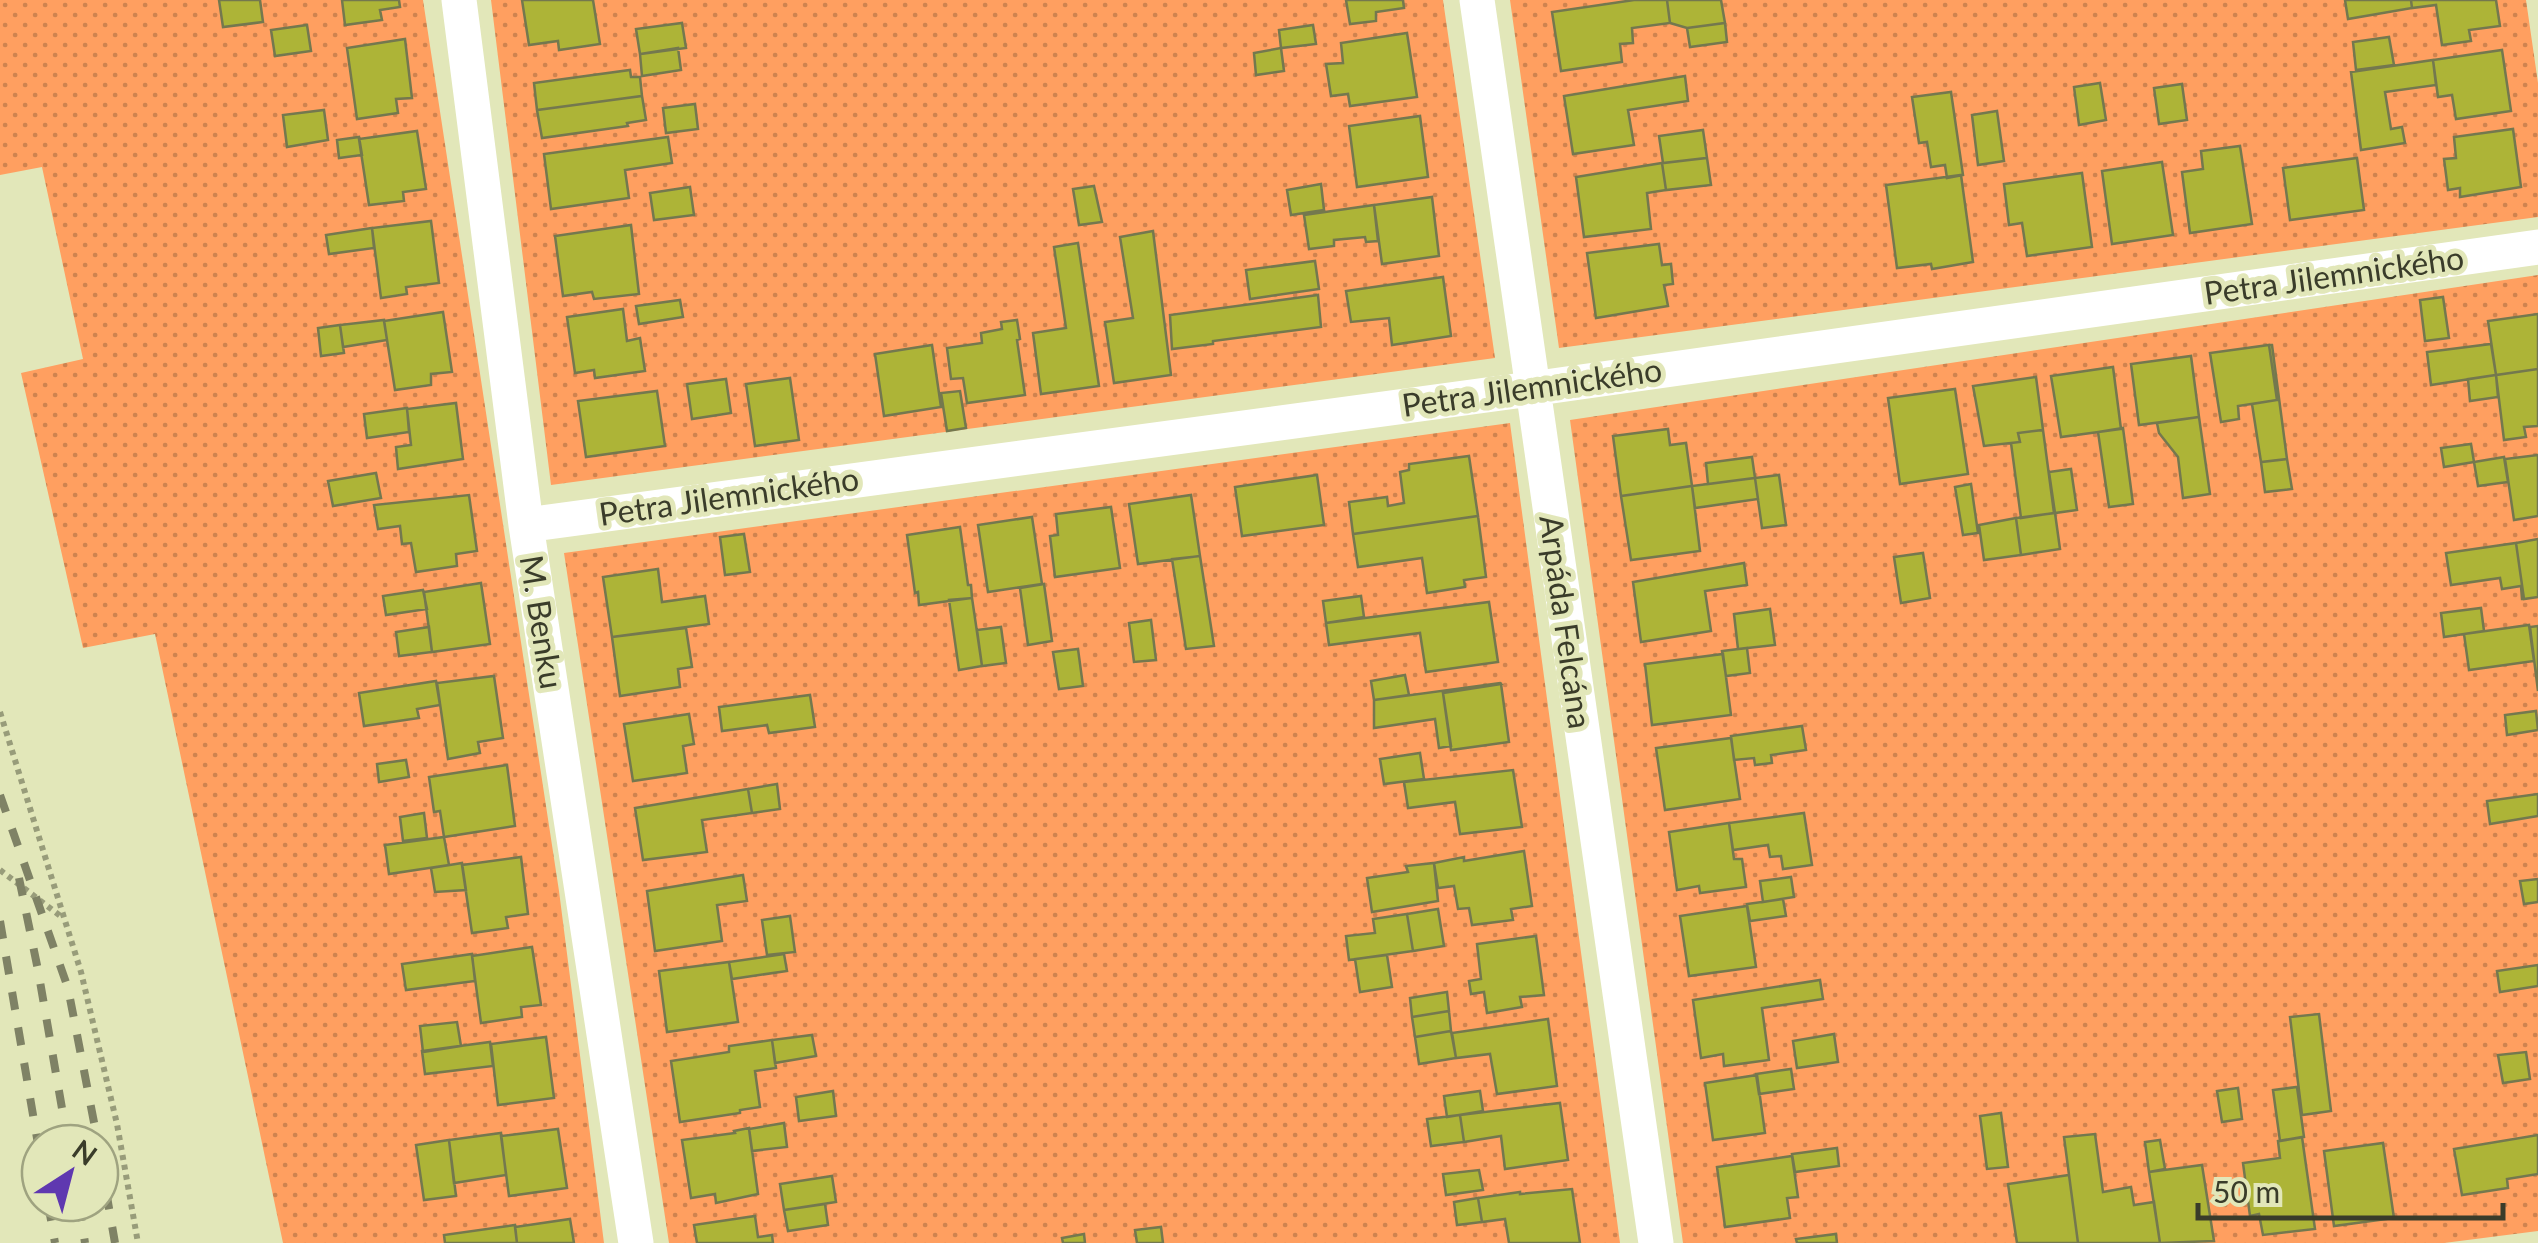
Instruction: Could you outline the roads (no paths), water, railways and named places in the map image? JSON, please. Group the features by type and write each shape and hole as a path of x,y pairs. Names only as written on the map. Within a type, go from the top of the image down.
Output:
{"street":[{"name":"M. Benku","path":"458,0 526,525 636,1243"},
{"name":"Arpáda Felcána","path":"1477,0 1656,1243"},
{"name":"Petra Jilemnického","path":"526,525 2538,247"}],"railway":[{"path":"0,795 68,988 94,1123"},
{"path":"19,878 65,1123"},
{"path":"0,921 34,1123"},
{"path":"52,1223 55,1243"},
{"path":"82,1223 85,1243"},
{"path":"112,1223 115,1243"}]}
